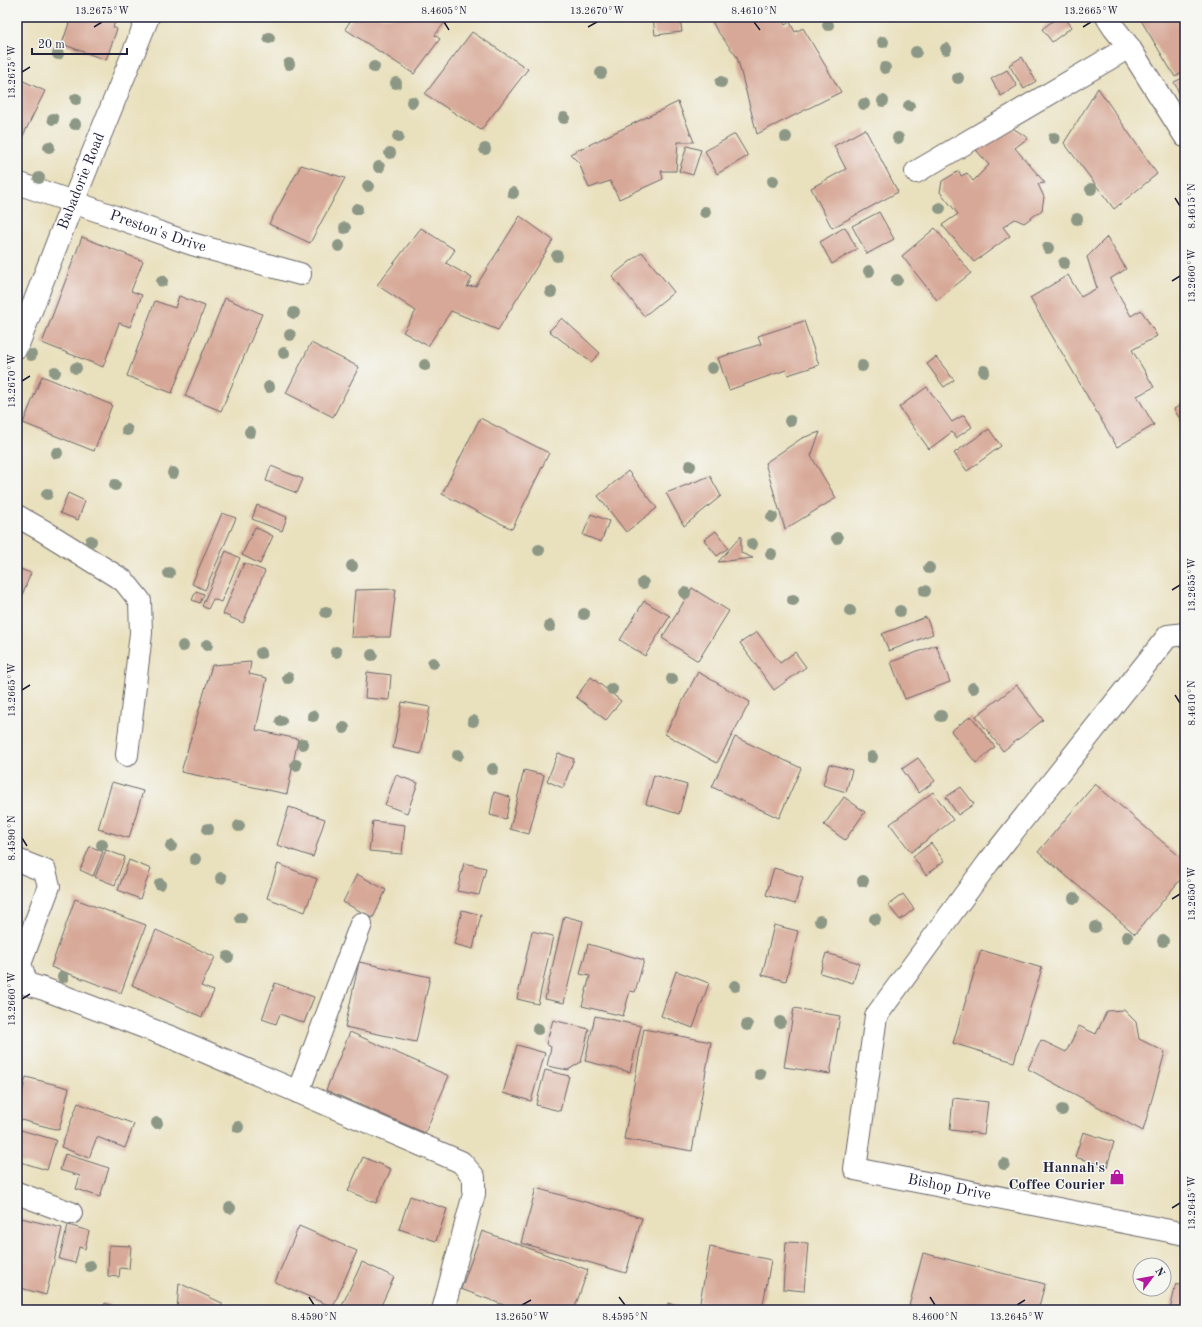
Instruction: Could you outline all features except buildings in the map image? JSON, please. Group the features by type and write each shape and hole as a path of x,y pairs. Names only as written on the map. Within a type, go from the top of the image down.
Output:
{"street":[{"name":"Babadorie Road","path":"17,347 73,202 148,17"},
{"path":"1108,17 1114,28 1129,47 1185,136"},
{"path":"916,172 1129,47"},
{"name":"Preston's Drive","path":"17,184 192,244 300,274"},
{"path":"17,516 124,581 140,601 141,633 127,755"},
{"name":"Bishop Drive","path":"1185,634 1168,636 988,863 876,1016 855,1169 1185,1234"},
{"path":"17,860 45,871 49,886 20,964 27,984 44,989 173,1038 395,1132 461,1162 474,1177 474,1194 443,1310"},
{"path":"298,1092 361,924"},
{"path":"17,1193 71,1214"}],"place":[{"name":"Hannah's Coffee Courier","path":"1117,1177"}]}
